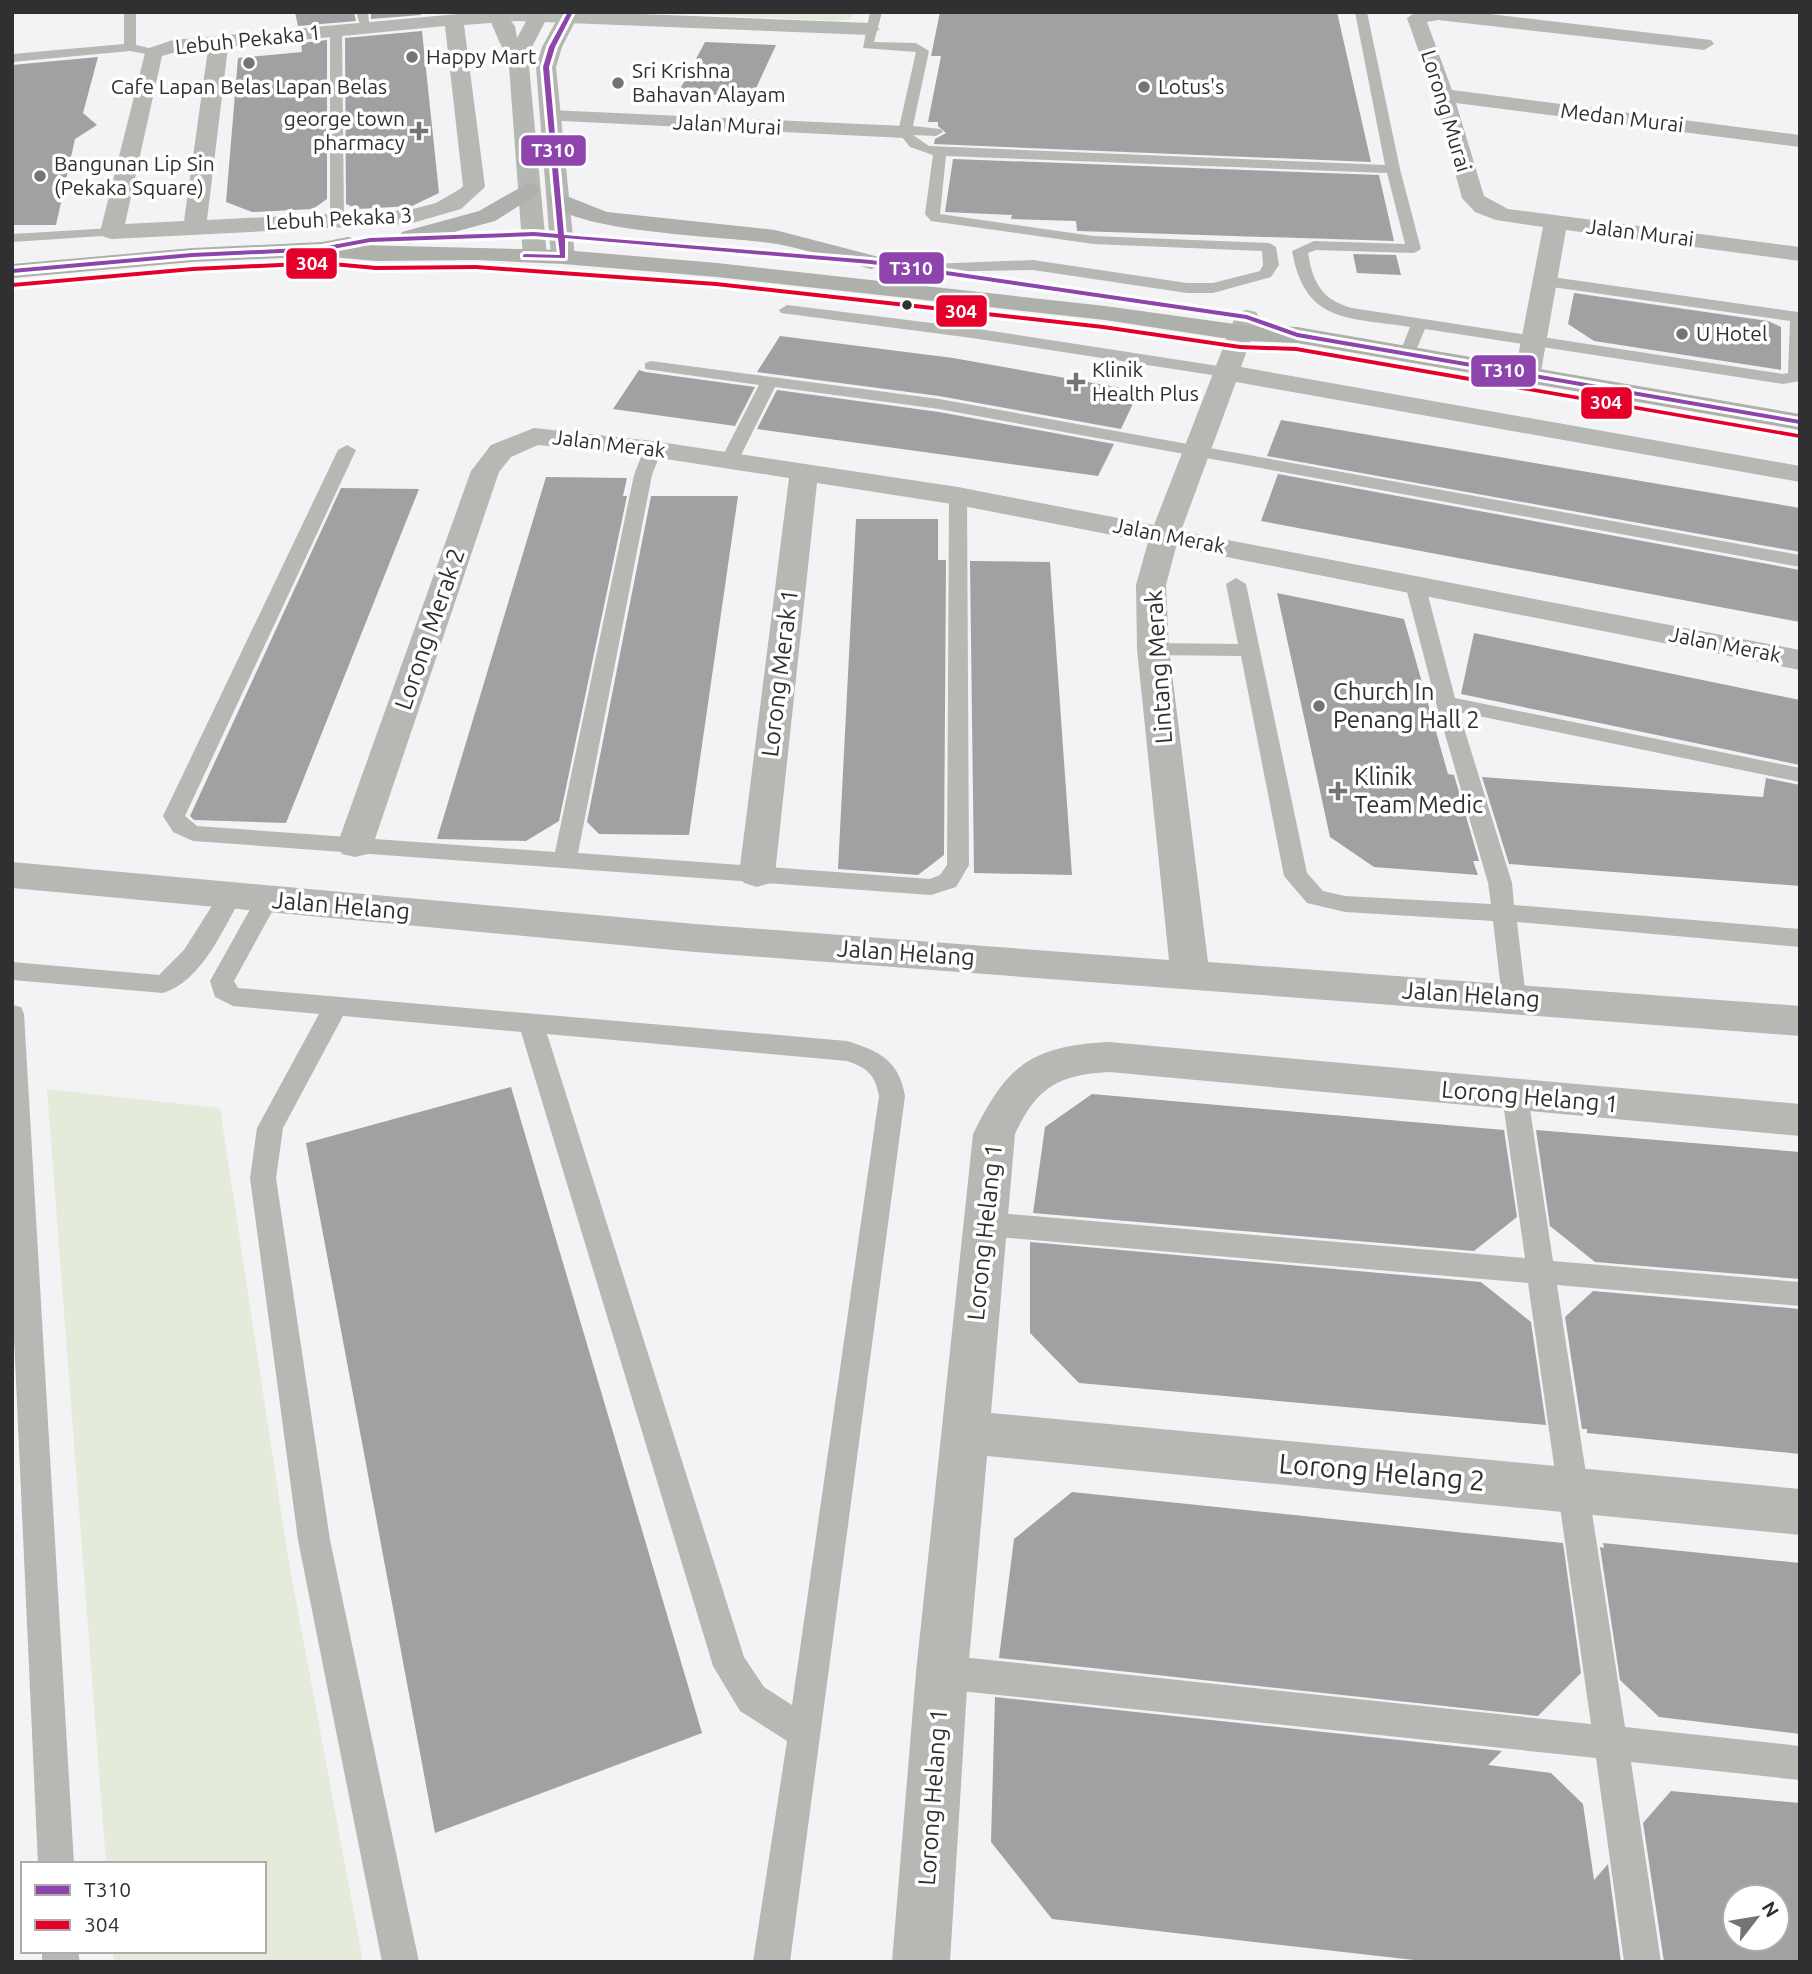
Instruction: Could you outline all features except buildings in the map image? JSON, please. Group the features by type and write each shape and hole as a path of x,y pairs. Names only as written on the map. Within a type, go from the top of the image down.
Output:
{"main road":[{"path":"534,245 520,54 540,14"},
{"path":"562,247 546,67 570,14"},
{"path":"493,15 505,26 509,46 520,54"},
{"path":"410,237 492,215 528,190"},
{"path":"559,200 580,212 607,219 835,248 871,262"},
{"path":"12,271 192,256 322,249 370,240 410,237 871,262 930,269 1527,377 1800,422"},
{"path":"322,249 376,254 534,245"},
{"path":"562,247 856,284 1244,325"}],"street":[{"name":"Lebuh Pekaka 1","path":"113,232 153,53 173,46 219,42 251,32 336,31 364,20 454,20 493,15 570,14 871,29"},
{"name":"Lorong Murai","path":"1483,207 1473,198 1444,95 1416,18 1438,14 1704,44"},
{"name":"Lebuh Pekaka 3","path":"113,232 431,213 467,196 474,187 454,20"},
{"path":"195,227 219,42"},
{"name":"Medan Murai","path":"1444,95 1800,141"},
{"name":"Jalan Murai","path":"550,116 907,125"},
{"name":"Jalan Murai","path":"1483,207 1504,215 1800,254"},
{"path":"1527,377 1556,222"},
{"name":"Lintang Merak","path":"1190,974 1153,649 1151,585 1165,534 1244,325"},
{"path":"1225,372 1800,474"},
{"name":"Jalan Merak","path":"534,436 653,449 958,496 1165,534 1800,660"},
{"name":"Lorong Merak 2","path":"355,845 485,471 501,451 534,436"},
{"name":"Lorong Merak 1","path":"757,874 804,472"},
{"name":"Jalan Helang","path":"12,875 695,938 1800,1021"},
{"name":"Lorong Helang 1","path":"921,1962 942,1672 994,1134 1008,1102 1029,1079 1052,1066 1081,1058 1109,1057 1800,1120"},
{"name":"Lorong Helang 2","path":"964,1432 1800,1512"}],"lane":[{"path":"130,12 130,47"},
{"path":"1361,12 1384,149 1393,169 1414,249 1314,245 1300,251 1310,292 1322,303 1351,313 1783,379 1796,377 1798,317 1545,281"},
{"path":"871,29 923,51 907,125 909,142 920,148 940,152 1393,169"},
{"path":"336,31 337,220"},
{"path":"12,58 130,47 153,53"},
{"path":"907,125 936,132"},
{"path":"930,269 1033,265 1187,288 1213,288 1266,274 1270,265 1269,247 1093,240 936,218 932,214 940,152"},
{"path":"12,238 113,232"},
{"path":"787,310 972,333 1225,372"},
{"path":"1407,355 1419,323"},
{"path":"651,366 939,404 1800,561"},
{"path":"729,461 769,382"},
{"path":"565,859 643,475 653,449"},
{"path":"347,450 174,816 181,827 193,833 931,887 948,881 958,865 958,496"},
{"path":"1236,584 1296,876 1315,897 1345,904 1504,913 1800,938"},
{"path":"1415,584 1446,702 1500,883 1514,998"},
{"path":"1153,649 1248,650"},
{"path":"1446,702 1800,775"},
{"path":"12,971 163,984 174,978 197,949 229,896"},
{"path":"267,899 222,981 224,991 233,997 847,1051 881,1064 890,1079 892,1096 771,1962"},
{"path":"336,1006 270,1128 263,1178 314,1540 401,1962"},
{"path":"12,1014 56,1862"},
{"path":"531,1022 730,1666 752,1699 805,1733"},
{"path":"1515,1096 1643,1962"},
{"path":"986,1223 1800,1294"},
{"path":"942,1672 1800,1763"}],"green space":[{"path":"654,12 856,12 849,20 835,21"},
{"path":"47,1089 220,1108 288,1557 363,1962 114,1962 113,1953 266,1953 266,1862 106,1862"}],"transit line":[{"name":"T310","path":"525,256 563,257 546,67 552,47 571,12"},
{"name":"T310","path":"12,271 192,255 322,249 370,240 534,234 871,262 1247,317 1297,335 1800,422"},
{"name":"304","path":"13,285 193,269 322,263 376,268 476,267 716,284 1103,327 1240,347 1296,349 1798,436"}],"place":[{"name":"Happy Mart","path":"412,57"},
{"name":"Cafe Lapan Belas Lapan Belas","path":"249,63"},
{"name":"Sri Krishna Bahavan Alayam","path":"618,83"},
{"name":"Lotus's","path":"1144,87"},
{"name":"george town pharmacy","path":"419,131"},
{"name":"Bangunan Lip Sin (Pekaka Square)","path":"40,176"},
{"name":"U Hotel","path":"1682,334"},
{"name":"Klinik Health Plus","path":"1076,382"},
{"name":"Church In Penang Hall 2","path":"1319,706"},
{"name":"Klinik Team Medic","path":"1338,791"}]}
